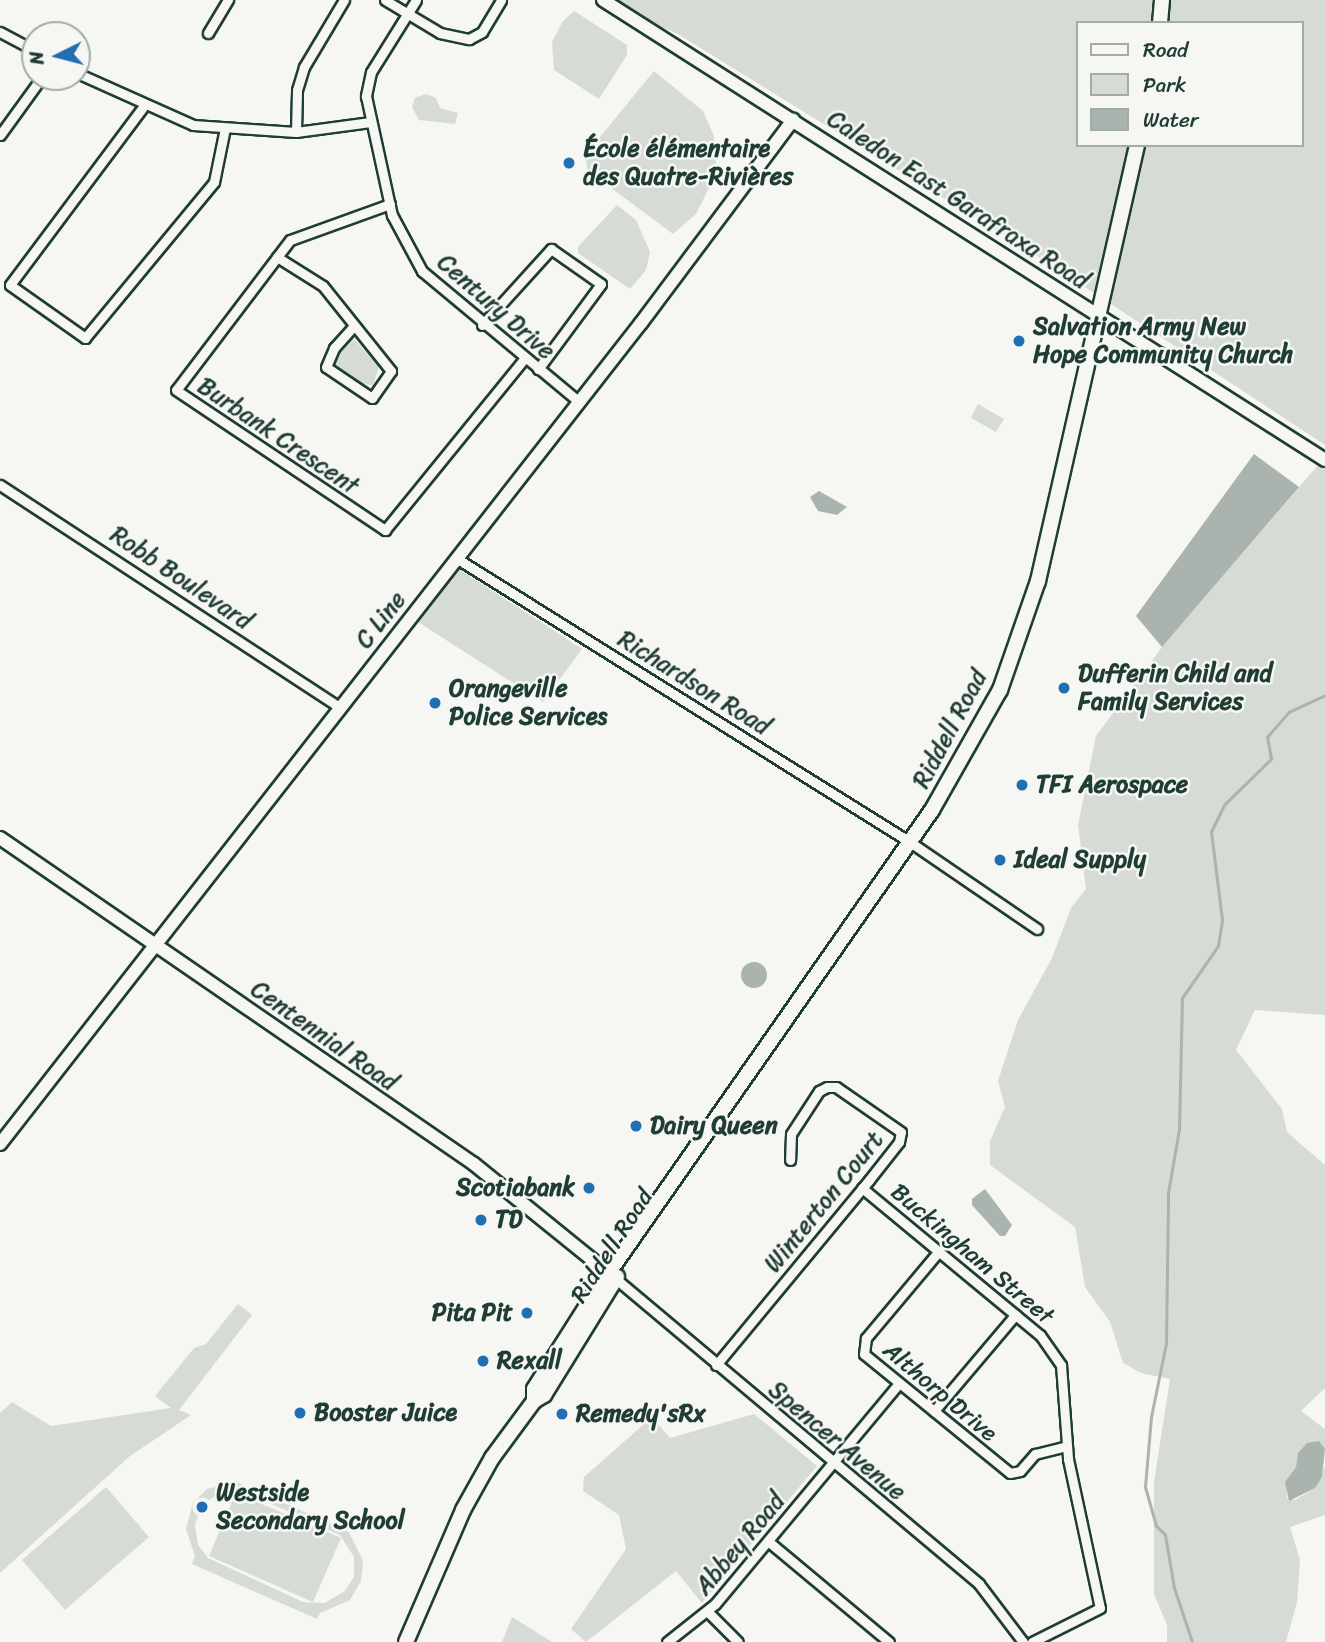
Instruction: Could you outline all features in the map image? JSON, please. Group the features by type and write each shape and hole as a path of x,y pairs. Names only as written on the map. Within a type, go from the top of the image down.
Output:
{"main road":[{"path":"1160,21 1162,0"},
{"name":"Riddell Road","path":"406,1642 463,1510 492,1458 534,1401 534,1389 910,842 1000,690 1038,582 1136,147"}],"street":[{"path":"208,33 228,0"},
{"path":"296,132 298,90 304,67 344,0"},
{"path":"385,0 440,33 469,39 482,32 502,0"},
{"name":"Century Drive","path":"416,0 370,72 366,96 390,204 422,271 482,325 577,400"},
{"name":"Caledon East Garafraxa Road","path":"603,0 1325,460"},
{"path":"0,32 21,43"},
{"path":"91,80 143,107 192,125 296,132 370,122"},
{"path":"0,135 32,91"},
{"path":"143,107 10,285 85,338 214,183 225,128"},
{"name":"C Line","path":"0,1144 793,120"},
{"name":"Burbank Crescent","path":"390,204 290,240 176,390 385,530 525,359"},
{"path":"482,325 551,249 601,284 538,369"},
{"path":"277,257 323,286 353,327 391,371 372,398 326,367 334,348 353,327"},
{"name":"Robb Boulevard","path":"0,485 339,707"},
{"name":"Richardson Road","path":"456,558 910,842 1037,929"},
{"name":"Centennial Road","path":"0,838 474,1164 613,1276"},
{"name":"Winterton Court","path":"716,1365 899,1142 901,1132 836,1087 819,1091 790,1134 790,1160"},
{"name":"Buckingham Street","path":"862,1188 1049,1343 1061,1365 1066,1446 1100,1608 1032,1642"},
{"name":"Althorp Drive","path":"939,1251 862,1345 864,1354 1010,1473 1020,1471 1035,1454 1066,1446"},
{"name":"Spencer Avenue","path":"613,1276 979,1584 1023,1642"},
{"path":"934,1411 1015,1315"},
{"name":"Abbey Road","path":"667,1642 708,1612 898,1384"},
{"path":"769,1542 889,1642"},
{"path":"708,1612 738,1642"}],"green space":[{"path":"600,0 1325,0 1325,445 1047,262 678,34"},
{"path":"574,11 627,45 627,55 599,99 554,70 552,42 563,21"},
{"path":"654,71 703,111 714,136 716,163 709,188 696,214 673,234 587,170 586,154"},
{"path":"426,94 436,98 440,108 458,113 455,124 419,120 412,107 415,98"},
{"path":"617,205 636,220 650,252 646,270 630,289 578,253 578,247"},
{"path":"354,339 379,367 373,385 357,384 335,368 334,359"},
{"path":"978,404 1004,419 996,432 971,418"},
{"path":"1325,457 1325,1015 1255,1010 1236,1050 1282,1109 1287,1132 1325,1165 1325,1388 1301,1411 1325,1429 1325,1449 1298,1453 1296,1467 1288,1478 1287,1498 1295,1500 1315,1488 1325,1466 1325,1515 1290,1527 1300,1560 1297,1602 1286,1642 1167,1642 1167,1625 1154,1594 1154,1482 1170,1379 1141,1373 1123,1363 1110,1322 1085,1287 1075,1227 990,1165 990,1141 1005,1107 998,1081 1018,1020 1052,958 1071,908 1086,889 1078,825 1096,736 1162,647"},
{"path":"459,569 582,649 543,702 418,622"},
{"path":"238,1304 252,1315 179,1410 191,1415 130,1456 0,1573 0,1413 12,1402 51,1426 171,1408 155,1396 194,1348 206,1344"},
{"path":"754,1414 817,1466 702,1603 676,1571 586,1642 571,1629 626,1549 619,1515 583,1491 584,1477 652,1417 670,1438"},
{"path":"237,1482 349,1532 363,1561 361,1581 350,1600 320,1613 317,1619 192,1564 195,1556 186,1529 193,1503 207,1489","holes":["223,1491 245,1492 340,1535 354,1557 354,1577 345,1591 325,1603 303,1602 208,1558 198,1545 195,1525 201,1505"]},
{"path":"106,1487 149,1537 65,1610 22,1560"},
{"path":"236,1493 341,1538 313,1602 209,1556"},
{"path":"512,1617 552,1642 502,1642"}],"water":[{"path":"1254,454 1299,487 1162,647 1136,616"},
{"path":"819,491 847,507 837,515 818,511 810,497"},
{"path":"754,962 763,966 767,975 763,984 754,988 745,984 741,975 745,966"},
{"path":"985,1189 1012,1225 1005,1236 1000,1236 972,1205 972,1199"},
{"path":"1319,1441 1325,1449 1322,1477 1315,1488 1289,1501 1285,1482 1296,1467 1298,1453 1307,1443"}],"waterway":[{"path":"1192,1642 1174,1588 1165,1535 1156,1526 1145,1487 1151,1417 1166,1343 1168,1193 1179,1129 1182,998 1218,946 1222,920 1211,832 1224,805 1271,759 1267,737 1289,712 1325,695"}],"place":[{"name":"École élémentaire des Quatre-Rivières","path":"569,163"},
{"name":"Salvation Army New Hope Community Church","path":"1019,341"},
{"name":"Dufferin Child and Family Services","path":"1064,688"},
{"name":"Orangeville Police Services","path":"435,703"},
{"name":"TFI Aerospace","path":"1022,785"},
{"name":"Ideal Supply","path":"1000,860"},
{"name":"Dairy Queen","path":"636,1126"},
{"name":"Scotiabank","path":"589,1188"},
{"name":"TD","path":"481,1220"},
{"name":"Pita Pit","path":"527,1313"},
{"name":"Rexall","path":"483,1361"},
{"name":"Booster Juice","path":"300,1413"},
{"name":"Remedy'sRx","path":"562,1414"},
{"name":"Westside Secondary School","path":"202,1507"}]}
